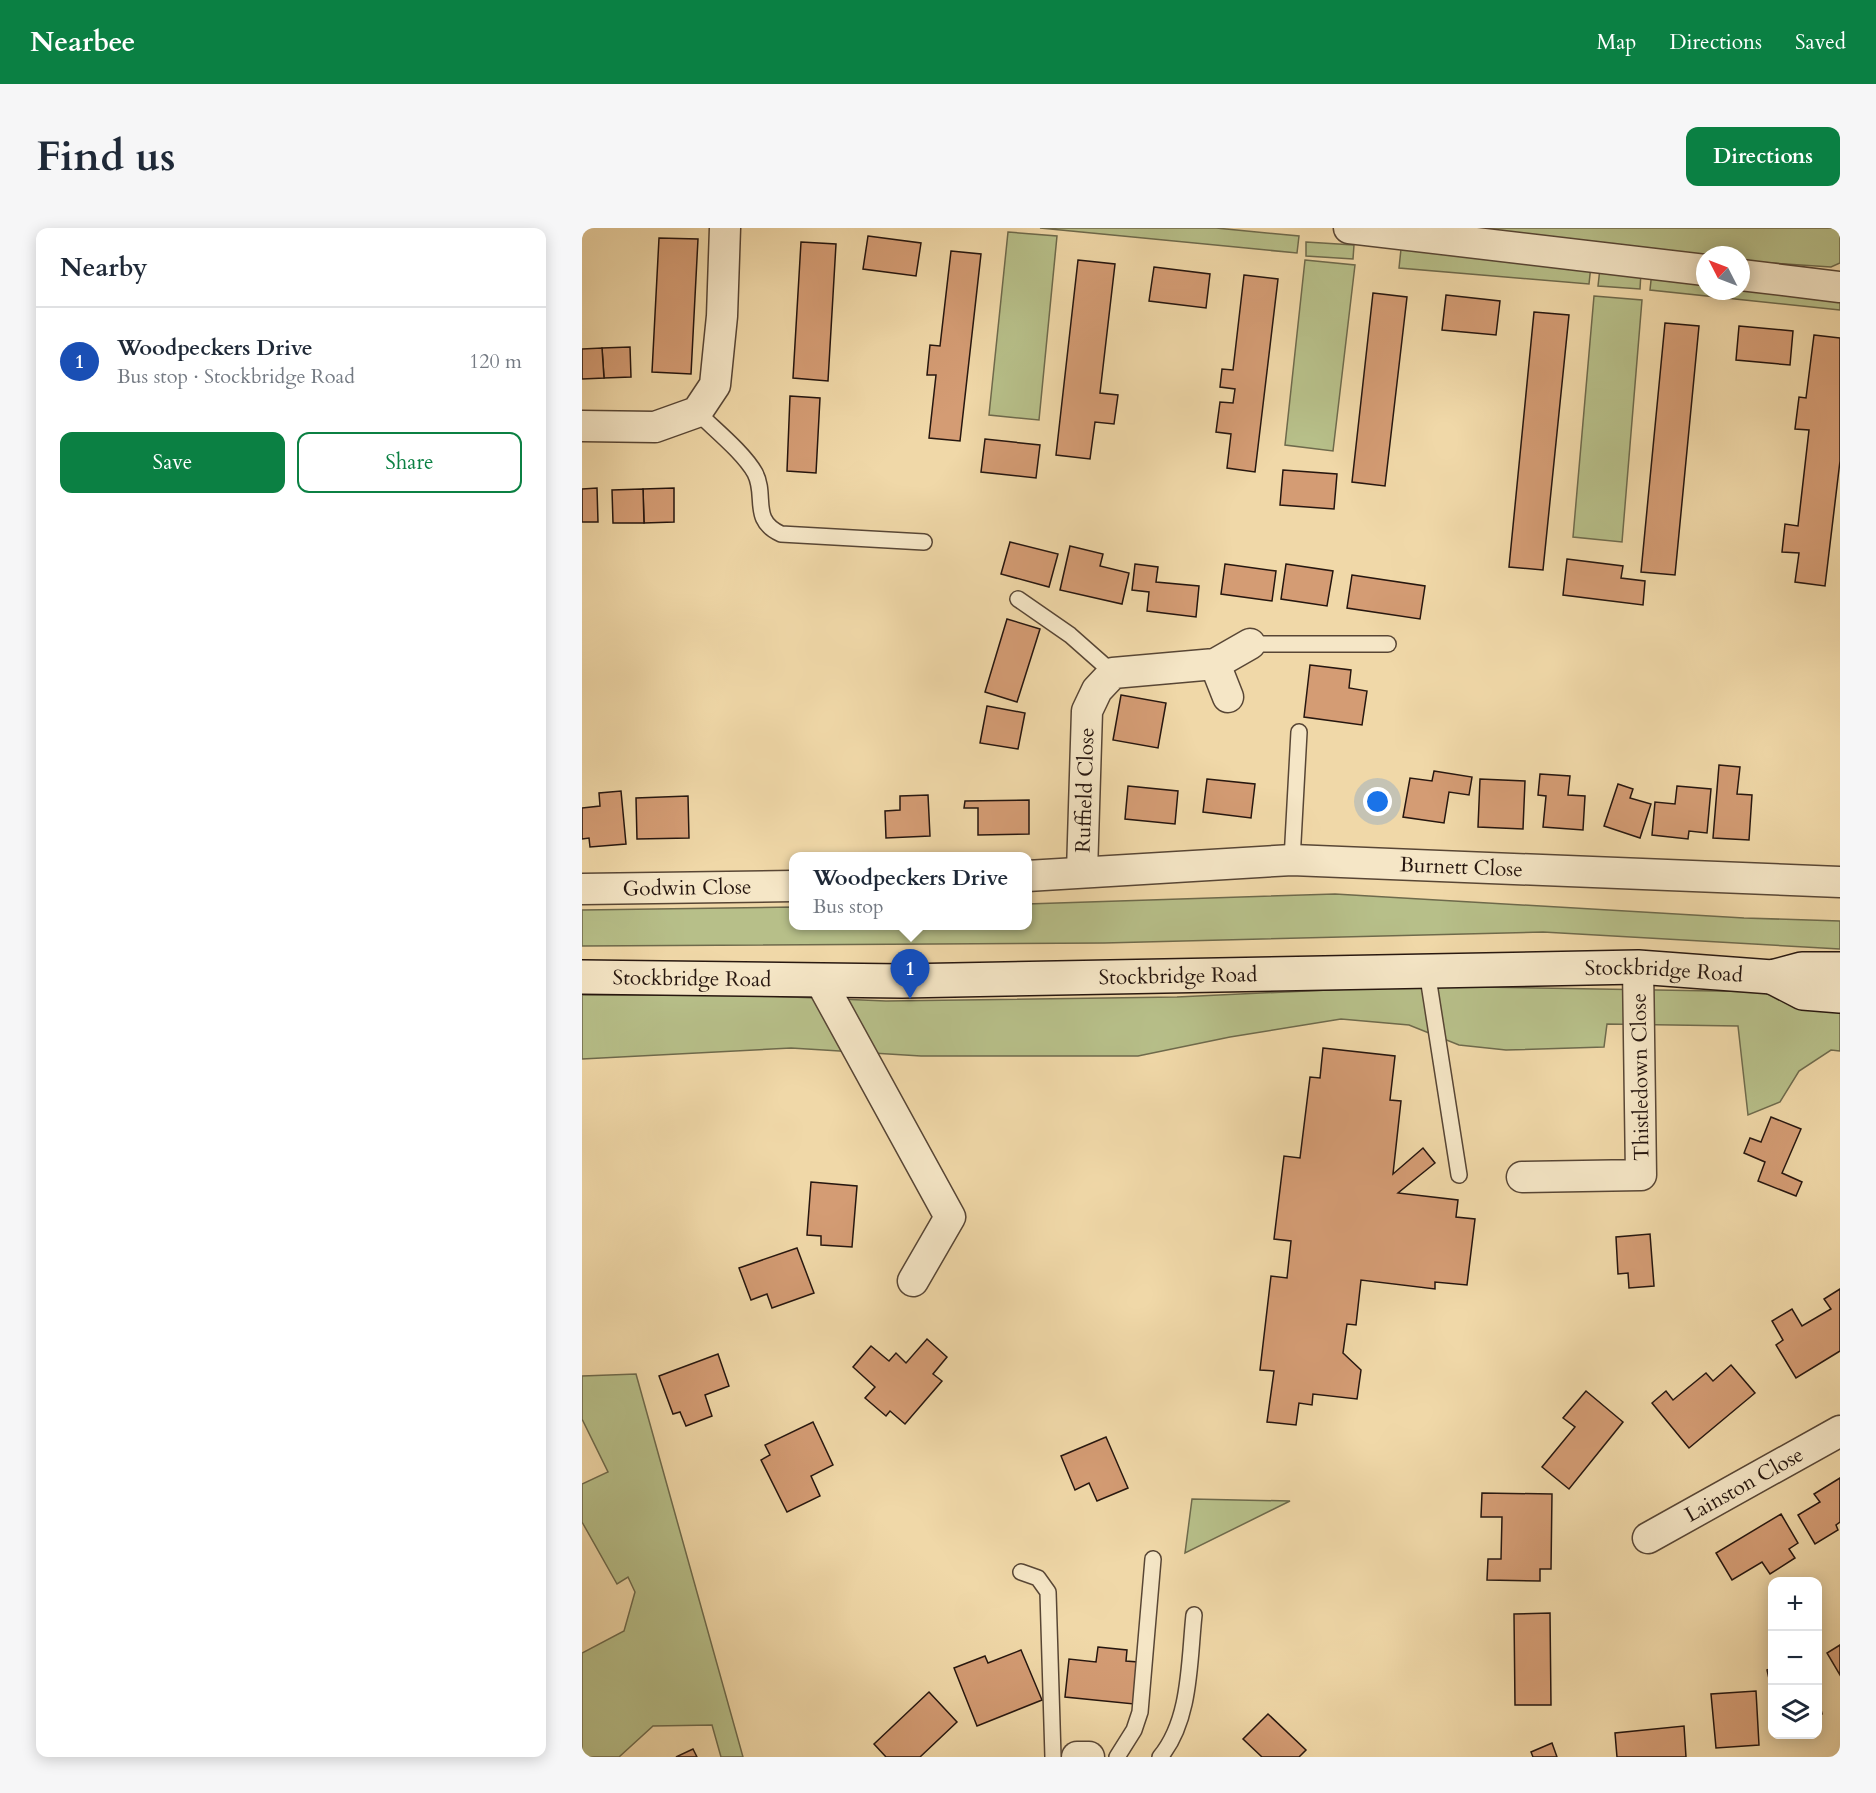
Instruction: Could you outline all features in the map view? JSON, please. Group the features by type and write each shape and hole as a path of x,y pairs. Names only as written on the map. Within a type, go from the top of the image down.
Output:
{"main road":[{"name":"Stockbridge Road","path":"582,977 820,980 1638,967 1772,977 1802,969 1840,969"},
{"name":"Stockbridge Road","path":"1772,977 1803,993 1840,996"}],"street":[{"path":"582,426 656,427 697,412 715,385 722,316 725,228"},
{"path":"1360,229 1696,269"},
{"path":"1750,276 1840,287"},
{"path":"1113,673 1215,664 1250,644"},
{"path":"1215,664 1228,697"},
{"name":"Ruffield Close","path":"1082,872 1087,711 1097,690 1113,673"},
{"name":"Burnett Close","path":"1082,872 1292,860 1840,882"},
{"path":"1032,876 1082,872"},
{"name":"Godwin Close","path":"582,889 789,886"},
{"name":"Thistledown Close","path":"1522,1177 1641,1175 1638,967"},
{"path":"820,980 950,1217 913,1281"},
{"name":"Lainston Close","path":"1648,1538 1840,1431"},
{"path":"1077,1757 1089,1757"}],"lane":[{"path":"697,412 729,443 755,474 761,513 769,528 781,534 924,542"},
{"path":"1018,599 1070,635 1113,673"},
{"path":"1250,644 1388,644"},
{"path":"1292,860 1299,732"},
{"path":"1428,971 1460,1175"},
{"path":"1117,1757 1134,1730 1140,1712 1153,1559"},
{"path":"1021,1572 1038,1578 1048,1592 1053,1757"},
{"path":"1160,1757 1170,1745 1183,1710 1194,1615"}],"green space":[{"path":"1040,228 1216,228 1299,236 1297,253"},
{"path":"1451,228 1837,228 1840,233 1840,263 1831,267 1750,262 1750,246 1696,246 1696,254"},
{"path":"1008,232 1057,236 1039,420 989,415"},
{"path":"1306,242 1354,245 1353,259 1306,256"},
{"path":"1401,249 1591,265 1589,284 1399,268"},
{"path":"1305,260 1355,265 1333,451 1285,445"},
{"path":"1600,268 1641,272 1640,289 1598,286"},
{"path":"1652,271 1696,276 1696,295 1650,290"},
{"path":"1750,281 1840,291 1840,310 1745,300 1750,300"},
{"path":"1594,296 1642,300 1622,542 1573,537"},
{"path":"1335,894 1744,918 1840,921 1840,949 1543,932 1104,943 582,946 582,910 789,907 789,930 1032,930 1032,904"},
{"path":"1413,986 1775,992 1840,1003 1840,1051 1831,1050 1799,1071 1780,1102 1748,1115 1738,1026 1607,1024 1604,1047 1506,1050 1459,1045 1409,1025 1341,1019 1230,1037 1138,1056 921,1056 791,1048 582,1059 582,995 742,995 886,1001 1177,997"},
{"path":"636,1374 743,1757 721,1757 712,1725 653,1726 619,1757 582,1757 582,1653 624,1631 635,1592 628,1577 617,1584 582,1522 582,1484 608,1472 582,1419 582,1376"},
{"path":"1192,1499 1290,1501 1185,1553"}],"building":[{"path":"868,236 921,243 916,276 863,269"},
{"path":"659,238 698,239 691,374 652,372"},
{"path":"801,242 836,244 828,381 793,378"},
{"path":"951,251 981,254 960,441 929,438 936,375 927,375 930,345 940,346"},
{"path":"1078,260 1115,264 1100,393 1118,395 1114,424 1095,422 1090,459 1056,455"},
{"path":"1154,267 1210,274 1206,308 1149,301"},
{"path":"1244,275 1278,279 1255,472 1227,468 1231,434 1216,432 1220,402 1233,403 1235,389 1220,387 1222,369 1233,370"},
{"path":"1373,293 1407,297 1385,486 1352,482"},
{"path":"1446,295 1500,301 1496,335 1442,330"},
{"path":"1534,312 1569,315 1543,570 1509,567"},
{"path":"1665,323 1699,326 1675,575 1641,572"},
{"path":"1739,326 1793,331 1790,365 1736,360"},
{"path":"1814,335 1840,338 1840,461 1825,586 1795,582 1799,553 1782,552 1785,524 1798,526 1809,430 1795,429 1799,397 1806,398"},
{"path":"630,347 631,377 604,378 602,348"},
{"path":"602,348 604,378 582,379 582,349"},
{"path":"790,396 820,398 816,473 787,471"},
{"path":"985,439 1040,445 1036,478 981,472"},
{"path":"1283,470 1337,474 1334,509 1280,505"},
{"path":"597,488 598,522 582,522 582,489"},
{"path":"674,488 674,522 644,523 643,489"},
{"path":"643,489 644,523 613,523 612,490"},
{"path":"1010,542 1058,554 1049,587 1001,574"},
{"path":"1070,546 1103,554 1100,566 1129,573 1122,604 1060,590"},
{"path":"1567,559 1623,566 1621,578 1645,581 1643,605 1563,595"},
{"path":"1135,564 1158,567 1156,582 1199,586 1196,617 1147,611 1149,592 1132,590"},
{"path":"1225,564 1276,571 1272,601 1221,594"},
{"path":"1286,564 1333,571 1327,606 1281,599"},
{"path":"1352,575 1425,586 1420,619 1347,608"},
{"path":"1007,619 1040,629 1017,702 985,692"},
{"path":"1310,665 1351,670 1349,688 1367,691 1362,725 1304,717"},
{"path":"1121,695 1166,703 1158,748 1113,740"},
{"path":"987,706 1025,713 1018,749 980,743"},
{"path":"1719,765 1740,767 1737,794 1752,795 1749,840 1713,838"},
{"path":"1434,771 1472,777 1469,795 1449,792 1444,823 1403,817 1410,778 1432,781"},
{"path":"1540,774 1570,776 1568,795 1585,796 1583,830 1543,827 1546,796 1538,795"},
{"path":"1207,779 1255,784 1251,818 1203,812"},
{"path":"1480,779 1525,781 1523,829 1478,827"},
{"path":"1618,784 1633,789 1630,798 1651,804 1640,838 1604,826"},
{"path":"1128,786 1178,791 1175,824 1125,819"},
{"path":"1677,786 1711,789 1707,833 1689,831 1688,839 1652,835 1655,802 1675,804"},
{"path":"621,791 626,844 590,847 589,838 582,839 582,808 600,806 599,793"},
{"path":"928,795 930,836 886,838 885,811 900,810 900,796"},
{"path":"688,796 689,838 637,839 636,798"},
{"path":"1029,800 1029,834 978,835 978,808 964,808 965,801"},
{"path":"1323,1048 1395,1056 1390,1100 1401,1101 1393,1174 1423,1148 1435,1163 1398,1193 1458,1200 1456,1217 1475,1219 1467,1285 1435,1282 1435,1289 1361,1280 1356,1325 1347,1324 1343,1353 1361,1370 1357,1399 1313,1394 1312,1405 1299,1403 1296,1425 1267,1422 1274,1371 1260,1370 1271,1276 1287,1278 1291,1241 1274,1239 1284,1156 1300,1158 1310,1077 1320,1078"},
{"path":"1771,1117 1801,1129 1782,1173 1802,1182 1796,1196 1758,1181 1765,1162 1744,1153 1750,1138 1761,1142"},
{"path":"811,1182 857,1186 852,1247 821,1245 821,1236 807,1235"},
{"path":"1650,1234 1654,1286 1629,1288 1628,1273 1618,1274 1616,1237"},
{"path":"797,1248 814,1293 772,1308 767,1294 751,1300 739,1268"},
{"path":"1840,1289 1840,1351 1796,1378 1776,1345 1783,1340 1772,1321 1792,1309 1802,1326 1831,1309 1824,1299"},
{"path":"927,1339 947,1357 933,1374 942,1381 905,1424 890,1411 886,1416 865,1398 875,1387 853,1367 871,1346 889,1361 896,1353 906,1363"},
{"path":"718,1354 729,1386 705,1395 712,1416 686,1426 680,1412 673,1414 659,1376"},
{"path":"1731,1365 1755,1393 1689,1448 1652,1403 1666,1391 1673,1400 1706,1373 1713,1381"},
{"path":"1586,1391 1623,1422 1569,1489 1542,1467 1575,1427 1563,1418"},
{"path":"813,1422 833,1465 811,1476 820,1496 787,1512 761,1460 770,1455 765,1445"},
{"path":"1106,1437 1128,1488 1097,1501 1089,1483 1075,1490 1061,1456"},
{"path":"1840,1478 1840,1522 1836,1525 1838,1530 1815,1544 1798,1515 1820,1502 1814,1494"},
{"path":"1482,1493 1552,1494 1551,1569 1540,1569 1540,1581 1487,1580 1488,1559 1501,1559 1502,1517 1481,1517"},
{"path":"1781,1514 1798,1543 1789,1549 1795,1558 1770,1574 1762,1562 1732,1580 1716,1553"},
{"path":"1550,1613 1551,1705 1515,1705 1514,1614"},
{"path":"1840,1645 1840,1675 1827,1653"},
{"path":"1098,1647 1127,1650 1126,1661 1138,1662 1134,1704 1065,1697 1069,1659 1096,1662"},
{"path":"1021,1650 1042,1700 977,1726 954,1668 985,1656 988,1663"},
{"path":"1756,1691 1759,1745 1716,1748 1711,1694"},
{"path":"929,1692 957,1722 920,1757 886,1757 874,1744"},
{"path":"1268,1714 1306,1750 1299,1757 1262,1757 1243,1739"},
{"path":"1684,1726 1686,1757 1617,1757 1615,1733"},
{"path":"1552,1743 1557,1757 1533,1757 1531,1752"},
{"path":"693,1749 697,1757 676,1757"}],"place":[{"name":"Woodpeckers Drive","path":"910,999"}]}
